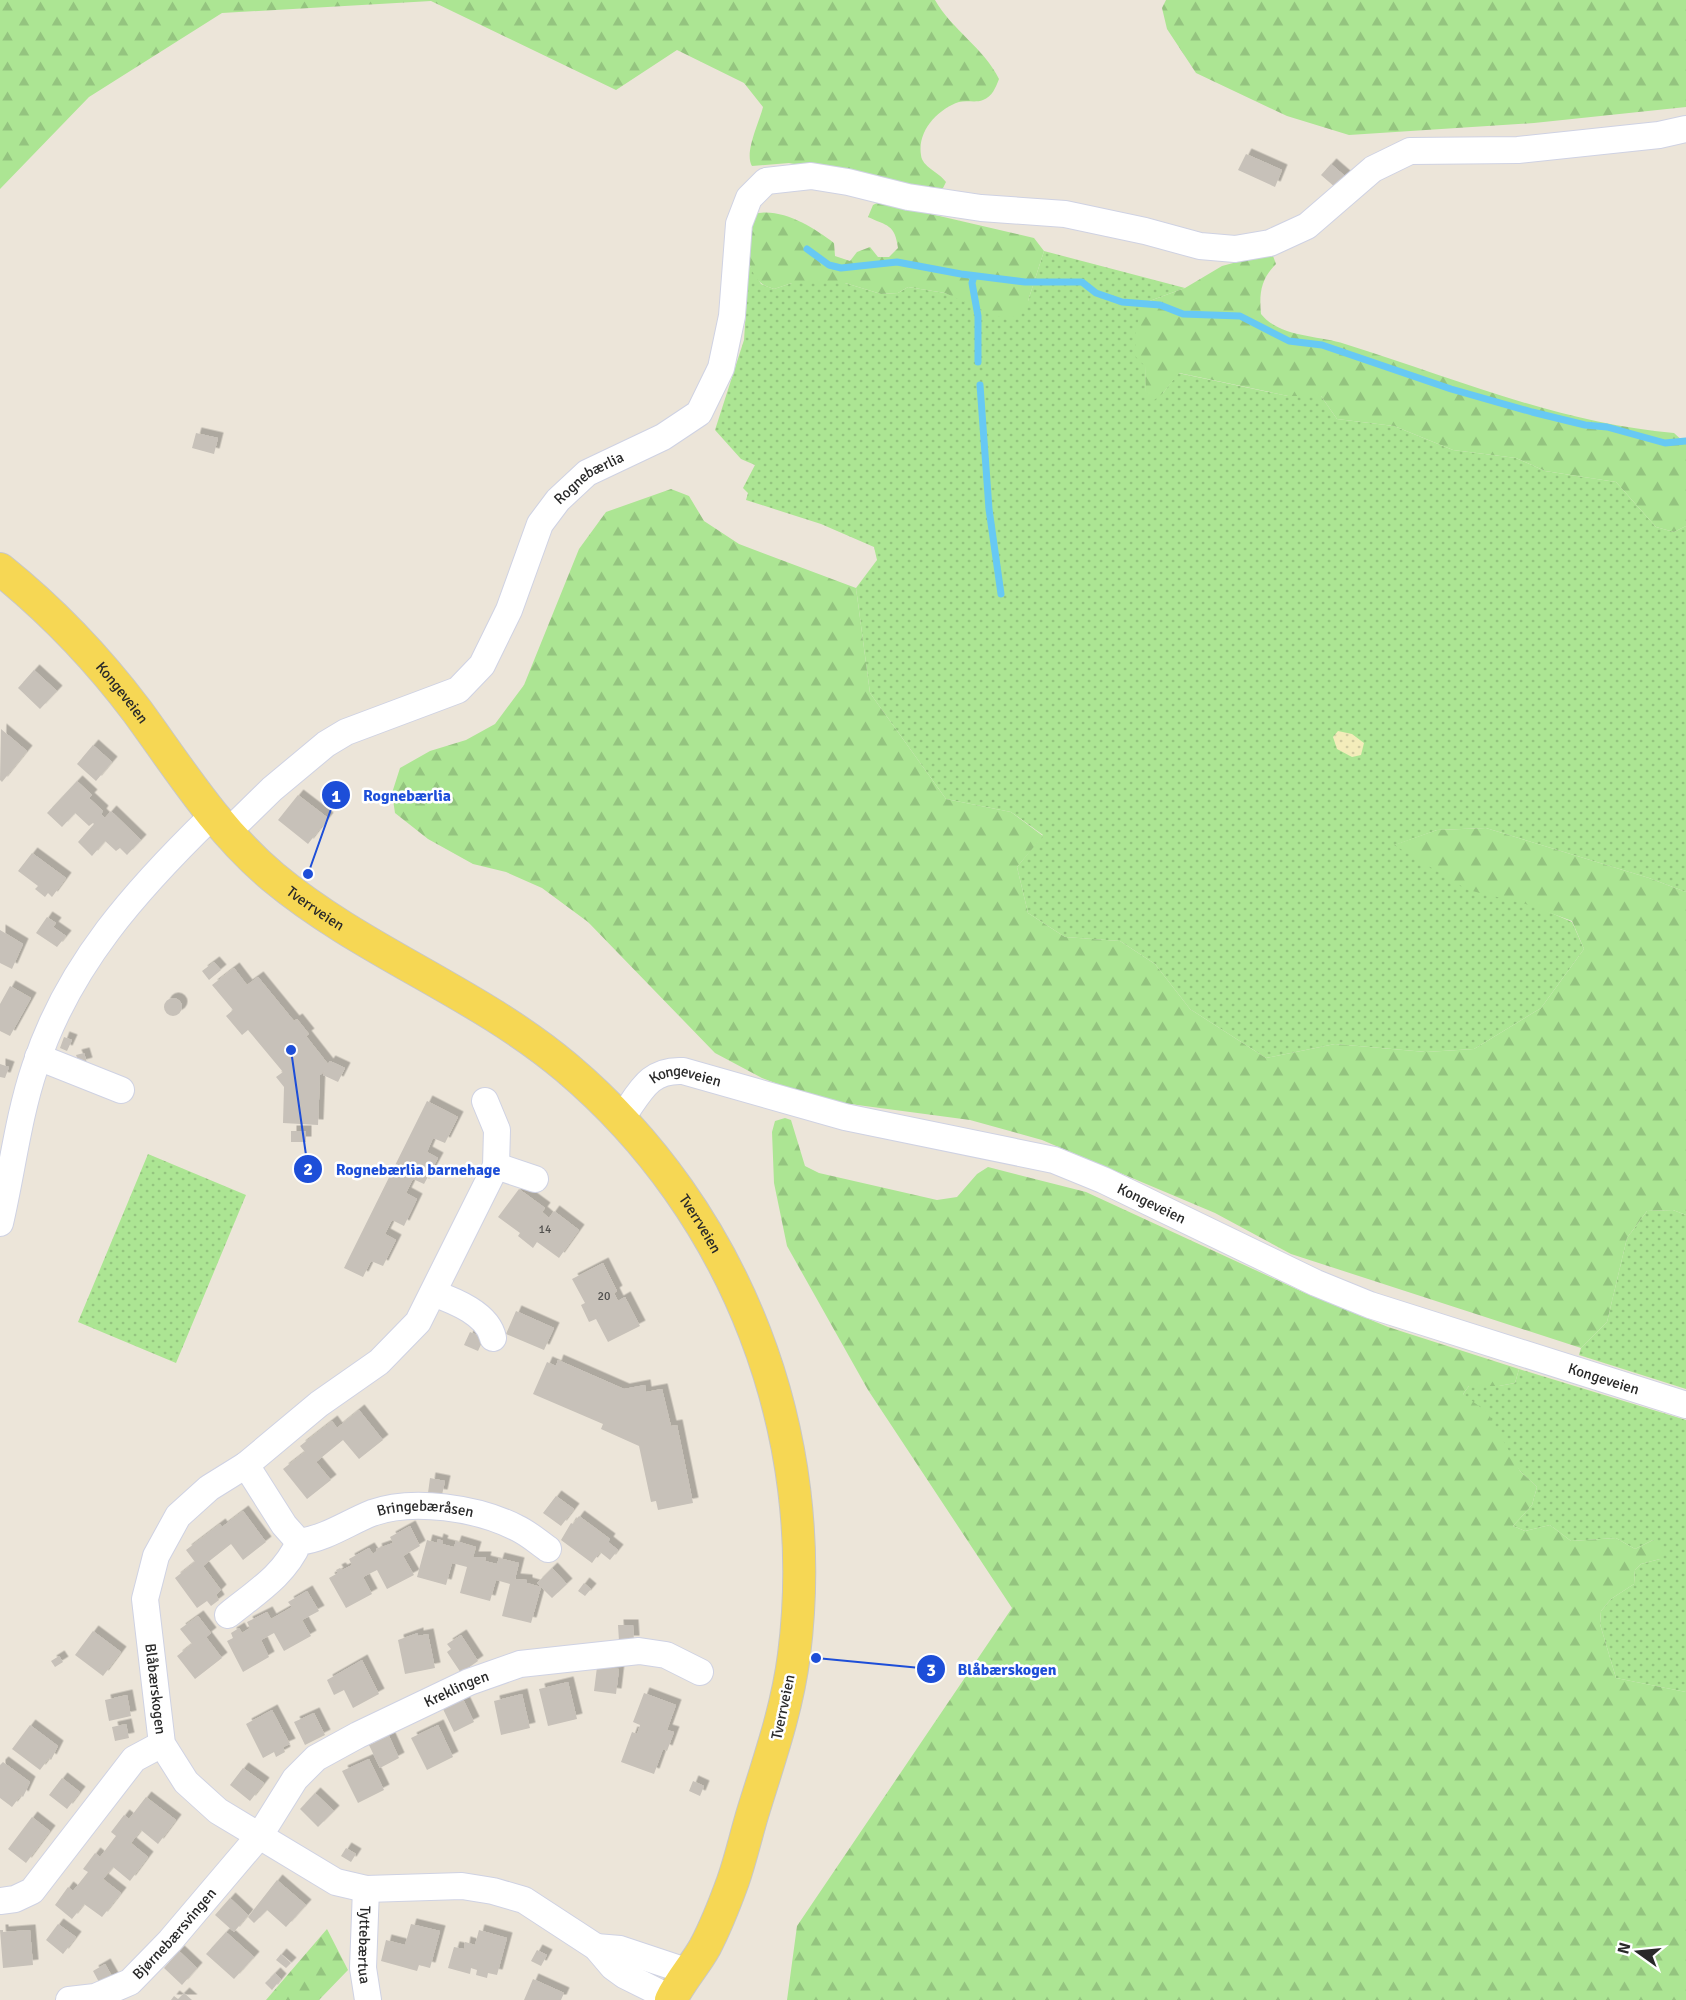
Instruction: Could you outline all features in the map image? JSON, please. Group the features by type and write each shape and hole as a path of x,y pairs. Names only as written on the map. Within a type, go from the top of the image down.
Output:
{"main road":[{"name":"Kongeveien","path":"0,568 47,609 91,655 134,707 219,824"},
{"name":"Tverrveien","path":"219,824 264,869 306,902 539,1045 621,1119 673,1180 730,1273 757,1336 773,1384 794,1475 800,1546 794,1655 781,1723 751,1820 725,1856 711,1883 677,1986"}],"street":[{"path":"1659,135 1686,129"},
{"path":"1659,135 1686,144"},
{"name":"Rognebærlia","path":"0,1223 38,1057 68,992 111,923 166,860 272,789 326,744 346,732 458,690 482,665 508,610 540,524 558,500 587,473 663,437 699,413 721,368 732,316 739,224 749,198 766,181 811,176 950,203 1065,214 1145,231 1200,246 1234,249 1270,243 1307,226 1373,169 1410,151 1518,150 1659,135"},
{"path":"38,1057 121,1090"},
{"name":"Kongeveien","path":"621,1119 652,1078 660,1072 683,1071 845,1117 1054,1160 1103,1180 1316,1283 1370,1305 1686,1405"},
{"name":"Blåbærskogen","path":"485,1101 497,1130 496,1166 418,1322 379,1362 319,1404 246,1465 209,1488 178,1516 156,1556 145,1599 162,1744 186,1782 218,1811 336,1882 366,1889 462,1886 501,1893 536,1906 596,1947 624,1975 677,1986"},
{"path":"496,1166 535,1179"},
{"path":"433,1293 481,1318 491,1329 493,1338"},
{"path":"228,1615 275,1578 292,1558 299,1542 284,1525 246,1465"},
{"name":"Bringebæråsen","path":"299,1542 338,1531 369,1514 393,1506 424,1504 451,1509 517,1528 548,1549"},
{"name":"Kreklingen","path":"260,1835 295,1779 316,1758 358,1735 469,1682 520,1664 639,1651 666,1655 700,1672"},
{"path":"0,1901 15,1899 32,1891 134,1759 162,1744"},
{"name":"Bjørnebærsvingen","path":"69,2000 95,1997 130,1982 170,1941 260,1835"},
{"name":"Tyttebærtua","path":"366,1889 363,1968 368,2000"}],"green space":[{"path":"0,0 935,0 950,21 985,58 999,79 986,99 951,105 931,122 922,138 922,159 946,182 943,188 925,189 789,163 752,166 751,146 763,107 744,83 677,50 616,90 431,1 222,13 89,97 0,189"},
{"path":"1166,0 1686,0 1686,107 1534,123 1349,135 1287,116 1196,73 1167,29 1162,8"},
{"path":"879,202 1034,238 1044,251 1028,301 1016,315 1008,319 993,315 945,293 908,287 898,293 881,294 845,283 792,283 774,289 762,284 755,277 748,260 747,250 748,231 754,214 775,213 796,220 834,243 835,256 850,261 857,252 870,247 878,257 889,257 898,248 892,230 885,224 868,217 873,205"},
{"path":"1044,251 1185,288 1144,303 1146,392 1163,393 1178,373 1288,396 1321,396 1337,419 1394,426 1453,450 1516,458 1545,471 1616,482 1656,527 1674,532 1686,526 1686,892 1649,878 1486,828 1437,830 1395,845 1572,922 1584,949 1541,1008 1474,1049 1426,1052 1335,1044 1266,1058 1190,1009 1155,964 1120,941 1065,937 1028,913 1017,867 1043,835 1011,812 946,799 870,693 856,588 877,560 874,547 821,524 746,500 748,493 743,488 755,465 741,459 715,430 744,340 749,264 761,284 774,289 792,283 845,283 881,294 898,293 908,287 945,293 964,300 1028,301"},
{"path":"1263,255 1273,256 1276,264 1267,275 1262,287 1261,314 1278,328 1345,344 1507,398 1589,420 1674,433 1686,444 1686,526 1674,532 1656,527 1616,482 1545,471 1516,458 1453,450 1394,426 1337,419 1321,396 1288,396 1179,373 1163,393 1153,401 1146,392 1145,366 1136,357 1136,328 1144,303 1185,288 1222,266"},
{"path":"671,489 689,496 704,521 739,544 856,588 870,693 946,799 1011,812 1043,836 1017,867 1028,913 1065,937 1120,941 1155,964 1190,1009 1266,1058 1335,1044 1426,1052 1474,1049 1541,1008 1584,949 1572,921 1526,904 1468,890 1394,845 1437,830 1486,828 1649,878 1686,892 1686,1215 1673,1210 1647,1211 1627,1238 1607,1322 1581,1348 1291,1254 1215,1213 1042,1140 970,1120 820,1100 762,1078 715,1053 588,922 542,888 506,872 473,864 428,839 395,813 392,793 400,768 430,751 466,740 495,724 524,685 579,549 606,512"},
{"path":"785,1118 791,1120 805,1166 819,1173 937,1200 957,1197 977,1174 988,1167 1086,1192 1305,1293 1388,1327 1519,1369 1515,1383 1499,1386 1469,1386 1463,1394 1488,1413 1520,1471 1537,1487 1532,1505 1513,1526 1525,1531 1550,1525 1571,1541 1616,1538 1635,1549 1653,1540 1662,1549 1660,1559 1641,1564 1635,1570 1634,1584 1611,1599 1601,1611 1600,1624 1616,1678 1686,1692 1686,2000 787,2000 797,1926 1012,1608 868,1390 787,1246 774,1183 772,1132 775,1121"},
{"path":"148,1154 246,1195 176,1363 78,1322"},
{"path":"1673,1210 1686,1215 1686,1389 1579,1355 1581,1348 1607,1322 1627,1238 1647,1211"},
{"path":"1519,1369 1686,1420 1686,1692 1616,1678 1600,1624 1601,1611 1611,1599 1634,1584 1635,1570 1641,1564 1660,1559 1653,1540 1635,1549 1616,1538 1571,1541 1550,1525 1525,1531 1513,1526 1532,1505 1537,1487 1520,1471 1463,1394 1469,1386 1499,1386 1515,1383"},
{"path":"327,1929 348,1970 319,2000 266,2000"}],"sand":[{"path":"1338,731 1352,734 1364,743 1361,755 1352,757 1337,749 1333,737"}],"building":[{"path":"1246,154 1282,170 1275,187 1238,170"},
{"path":"1331,164 1346,177 1336,188 1321,175"},
{"path":"196,433 218,438 214,454 192,448"},
{"path":"34,670 57,691 40,709 18,688"},
{"path":"1,729 27,751 2,782 0,780"},
{"path":"93,745 112,762 96,781 77,764"},
{"path":"77,781 92,795 89,798 103,811 101,814 105,818 111,811 141,840 127,855 120,848 116,851 105,841 92,856 78,842 93,823 89,826 75,813 62,827 47,813"},
{"path":"298,795 328,818 308,844 278,820"},
{"path":"32,853 66,878 52,897 48,893 45,897 35,889 38,886 18,871"},
{"path":"47,917 56,923 53,927 66,936 57,947 36,933"},
{"path":"0,930 23,944 12,969 0,963"},
{"path":"214,962 221,970 209,980 202,971"},
{"path":"234,968 247,985 258,977 294,1021 297,1019 309,1034 306,1036 328,1064 330,1061 345,1068 338,1082 323,1075 325,1071 320,1075 318,1125 283,1123 284,1087 276,1077 283,1072 248,1030 242,1035 226,1016 233,1010 212,985"},
{"path":"10,986 31,998 10,1036 0,1031 0,1004"},
{"path":"173,998 179,1001 182,1007 179,1013 173,1016 167,1013 164,1007 167,1001"},
{"path":"64,1037 72,1040 67,1051 60,1048"},
{"path":"84,1053 87,1063 80,1065 76,1055"},
{"path":"0,1064 9,1067 5,1078 0,1077"},
{"path":"427,1101 458,1117 445,1143 433,1138 427,1152 438,1158 424,1184 413,1179 406,1193 417,1199 404,1226 392,1220 385,1234 396,1240 383,1266 371,1261 363,1277 344,1268"},
{"path":"291,1131 306,1131 306,1142 291,1142"},
{"path":"519,1189 545,1208 542,1212 549,1218 554,1211 579,1230 559,1258 537,1242 533,1248 518,1236 520,1233 498,1217"},
{"path":"603,1263 617,1291 614,1293 618,1301 625,1297 640,1326 608,1342 596,1319 589,1322 581,1305 585,1303 572,1279"},
{"path":"516,1311 554,1328 544,1350 506,1334"},
{"path":"470,1332 484,1338 478,1351 464,1345"},
{"path":"558,1360 624,1389 645,1385 646,1392 662,1389 671,1426 677,1425 693,1503 658,1510 656,1501 651,1502 639,1446 601,1429 603,1424 533,1394 547,1362 556,1366"},
{"path":"359,1410 383,1440 359,1459 343,1440 316,1462 331,1480 307,1499 283,1469 305,1452 300,1446 332,1421 337,1428"},
{"path":"430,1478 445,1481 442,1495 428,1493"},
{"path":"556,1496 574,1509 561,1526 543,1513"},
{"path":"243,1511 266,1542 243,1560 231,1544 203,1566 221,1590 216,1595 219,1600 211,1606 207,1601 197,1608 175,1578 195,1562 186,1550 220,1524 222,1527"},
{"path":"579,1516 610,1539 608,1542 618,1550 610,1560 600,1552 592,1563 561,1540 571,1523 573,1524"},
{"path":"410,1526 420,1546 403,1556 414,1575 387,1589 377,1570 363,1577 372,1594 346,1608 329,1578 338,1573 336,1570 352,1565 349,1559 369,1548 373,1554 377,1551 376,1549 393,1543 390,1537"},
{"path":"438,1539 443,1541 442,1544 454,1547 456,1541 476,1547 473,1557 486,1557 485,1561 497,1564 499,1558 519,1563 515,1579 527,1580 527,1583 541,1587 531,1623 502,1616 510,1584 496,1580 490,1601 460,1593 467,1567 452,1563 446,1585 417,1577 427,1540 437,1543"},
{"path":"552,1568 567,1584 552,1598 537,1583"},
{"path":"584,1583 591,1589 585,1596 578,1591"},
{"path":"307,1591 319,1611 302,1620 311,1636 284,1651 274,1633 261,1640 269,1657 243,1672 227,1641 233,1638 231,1633 239,1628 242,1633 250,1628 247,1622 267,1612 271,1619 292,1607 288,1602"},
{"path":"198,1616 211,1633 206,1637 222,1658 195,1679 177,1656 192,1644 180,1629"},
{"path":"618,1625 633,1625 634,1641 619,1641"},
{"path":"93,1631 121,1652 103,1676 75,1655"},
{"path":"418,1633 418,1636 428,1634 435,1668 405,1674 398,1640"},
{"path":"461,1635 478,1661 461,1673 447,1652 451,1649 447,1644"},
{"path":"59,1656 63,1662 55,1667 51,1661"},
{"path":"362,1660 379,1694 353,1708 344,1690 334,1695 327,1680"},
{"path":"597,1667 619,1669 616,1694 594,1691"},
{"path":"568,1682 577,1719 548,1726 539,1689"},
{"path":"644,1693 676,1705 667,1730 674,1732 667,1751 663,1749 654,1774 621,1762 632,1732 637,1734 640,1725 633,1722"},
{"path":"522,1694 530,1728 501,1735 494,1701"},
{"path":"127,1695 131,1716 109,1721 105,1700"},
{"path":"463,1699 474,1722 454,1732 443,1709"},
{"path":"272,1710 290,1744 283,1747 285,1752 276,1757 274,1752 263,1758 246,1724"},
{"path":"314,1713 325,1735 305,1745 294,1722"},
{"path":"126,1724 129,1738 115,1741 112,1727"},
{"path":"30,1725 58,1746 51,1760 49,1758 40,1770 12,1749"},
{"path":"438,1725 453,1757 427,1770 411,1738"},
{"path":"389,1736 399,1758 380,1768 369,1745"},
{"path":"369,1759 384,1790 358,1803 342,1771"},
{"path":"3,1762 30,1782 23,1797 21,1795 12,1807 0,1798 0,1765"},
{"path":"243,1768 264,1783 250,1801 230,1785"},
{"path":"62,1778 80,1792 67,1809 49,1795"},
{"path":"693,1781 704,1786 700,1796 689,1791"},
{"path":"315,1793 334,1811 318,1827 300,1809"},
{"path":"146,1797 176,1820 158,1844 141,1830 131,1843 148,1857 130,1881 113,1867 103,1879 121,1893 102,1917 84,1904 72,1919 55,1905 68,1887 73,1891 88,1872 83,1869 95,1853 100,1857 116,1836 111,1832 124,1815 129,1819"},
{"path":"32,1817 50,1831 26,1863 8,1849"},
{"path":"346,1848 356,1854 351,1862 341,1856"},
{"path":"277,1880 306,1905 286,1927 267,1910 254,1923 248,1917"},
{"path":"230,1898 248,1915 234,1932 215,1915"},
{"path":"58,1924 76,1937 63,1954 46,1940"},
{"path":"411,1924 440,1931 430,1968 419,1965 417,1971 381,1961 386,1940 405,1945"},
{"path":"0,1930 3,1932 30,1930 33,1965 3,1968"},
{"path":"479,1930 507,1938 497,1975 488,1973 487,1978 476,1975 477,1970 471,1968 470,1974 448,1968 454,1947 464,1949 465,1942 475,1945"},
{"path":"226,1932 254,1957 234,1979 206,1954"},
{"path":"537,1950 547,1955 541,1966 531,1961"},
{"path":"179,1951 197,1968 182,1985 164,1968"},
{"path":"281,1954 291,1963 286,1968 276,1960"},
{"path":"105,1964 113,1978 100,1984 93,1971"},
{"path":"275,1973 281,1979 272,1990 265,1983"},
{"path":"533,1979 564,1993 561,2000 524,2000"},
{"path":"184,1993 192,2000 171,2000 174,1996 178,1999"}],"waterway":[{"path":"807,249 829,265 841,268 897,262 961,274 1025,282 1082,282 1096,293 1122,302 1160,305 1183,314 1240,316 1289,341 1322,345 1451,389 1532,412 1585,425 1607,427 1665,443 1686,441"},
{"path":"974,276 972,283 978,316 978,362"},
{"path":"980,385 989,509 1001,594"}],"place":[{"name":"Rognebærlia","path":"308,874"},
{"name":"Rognebærlia barnehage","path":"291,1050"},
{"name":"Blåbærskogen","path":"816,1658"}]}
